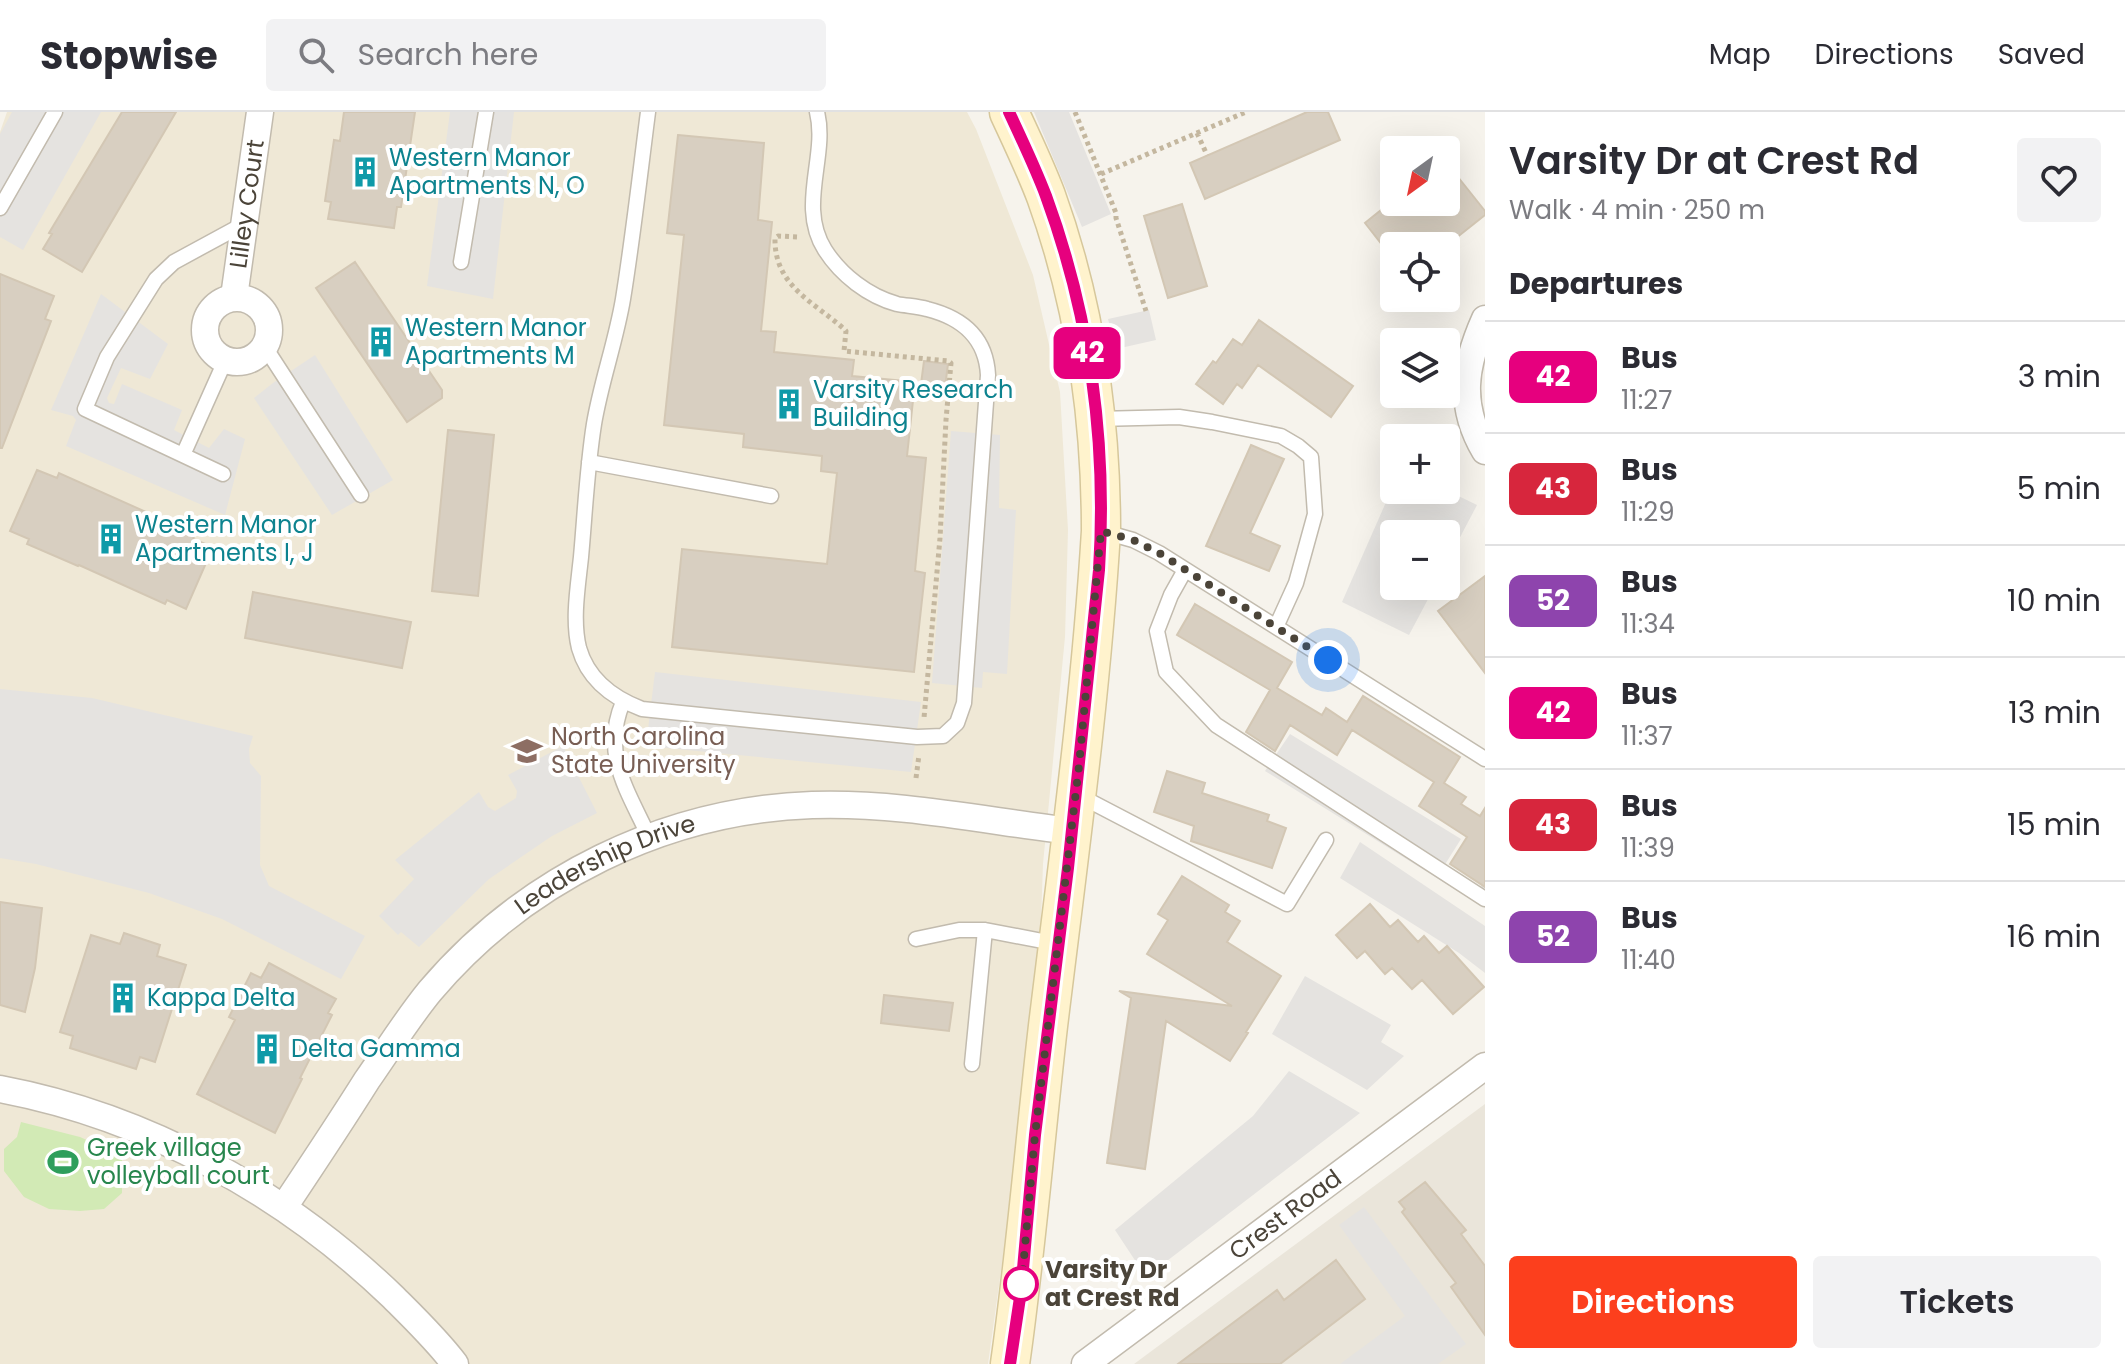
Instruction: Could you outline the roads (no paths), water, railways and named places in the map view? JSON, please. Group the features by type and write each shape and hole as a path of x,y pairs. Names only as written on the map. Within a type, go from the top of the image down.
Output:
{"street":[{"name":"Lilley Court","path":"234,297 260,112"},
{"path":"1009,112 1047,198 1069,272 1090,365 1101,483 1101,531 1076,794 1035,1135 1021,1291 1010,1364"},
{"name":"Lilley Court","path":"225,361 209,348 203,332 207,315 217,303 234,297 251,300 265,313 270,327 265,347"},
{"path":"1485,319 1471,355 1466,394 1475,434 1485,451"},
{"path":"225,361 242,362 256,357 265,347"},
{"name":"Leadership Drive","path":"284,1207 429,992 481,938 513,912 589,863 649,837 713,818 755,810 814,805 880,806 1071,831"},
{"name":"Crest Road","path":"1085,1364 1485,1066"},
{"path":"0,1089 97,1115 162,1140 284,1207 373,1278 455,1364"}],"lane":[{"path":"0,208 55,112"},
{"path":"461,262 486,112"},
{"path":"648,112 622,302 594,421 589,462 577,602 577,635 588,670 602,687 623,702 642,709 922,737 943,736 957,723 964,703 987,363 980,343 972,332 938,312 896,304 867,291 842,271 823,247 813,211 819,131 817,112"},
{"path":"223,474 85,409 107,357 156,279 174,262 245,224"},
{"path":"265,347 361,495"},
{"path":"183,455 225,361"},
{"path":"1097,419 1179,417 1201,420 1281,436 1311,457 1315,514 1296,583 1276,627"},
{"path":"589,462 771,496"},
{"path":"1101,531 1133,540 1185,570 1485,759"},
{"path":"1185,570 1157,631 1166,672 1216,725 1485,899"},
{"path":"623,702 613,734 614,748 625,785 649,837"},
{"path":"1076,794 1287,904 1326,840"},
{"path":"916,939 959,930 985,930 1058,944"},
{"path":"972,1064 985,930"}],"place":[{"name":"Western Manor Apartments N, O","path":"365,172"},
{"name":"Western Manor Apartments M","path":"381,342"},
{"name":"Varsity Research Building","path":"789,404"},
{"name":"Western Manor Apartments I, J","path":"111,539"},
{"name":"North Carolina State University","path":"527,751"},
{"name":"Kappa Delta","path":"123,998"},
{"name":"Delta Gamma","path":"267,1049"},
{"name":"Greek village volleyball court","path":"63,1162"},
{"name":"Varsity Dr at Crest Rd","path":"1021,1284"}]}
